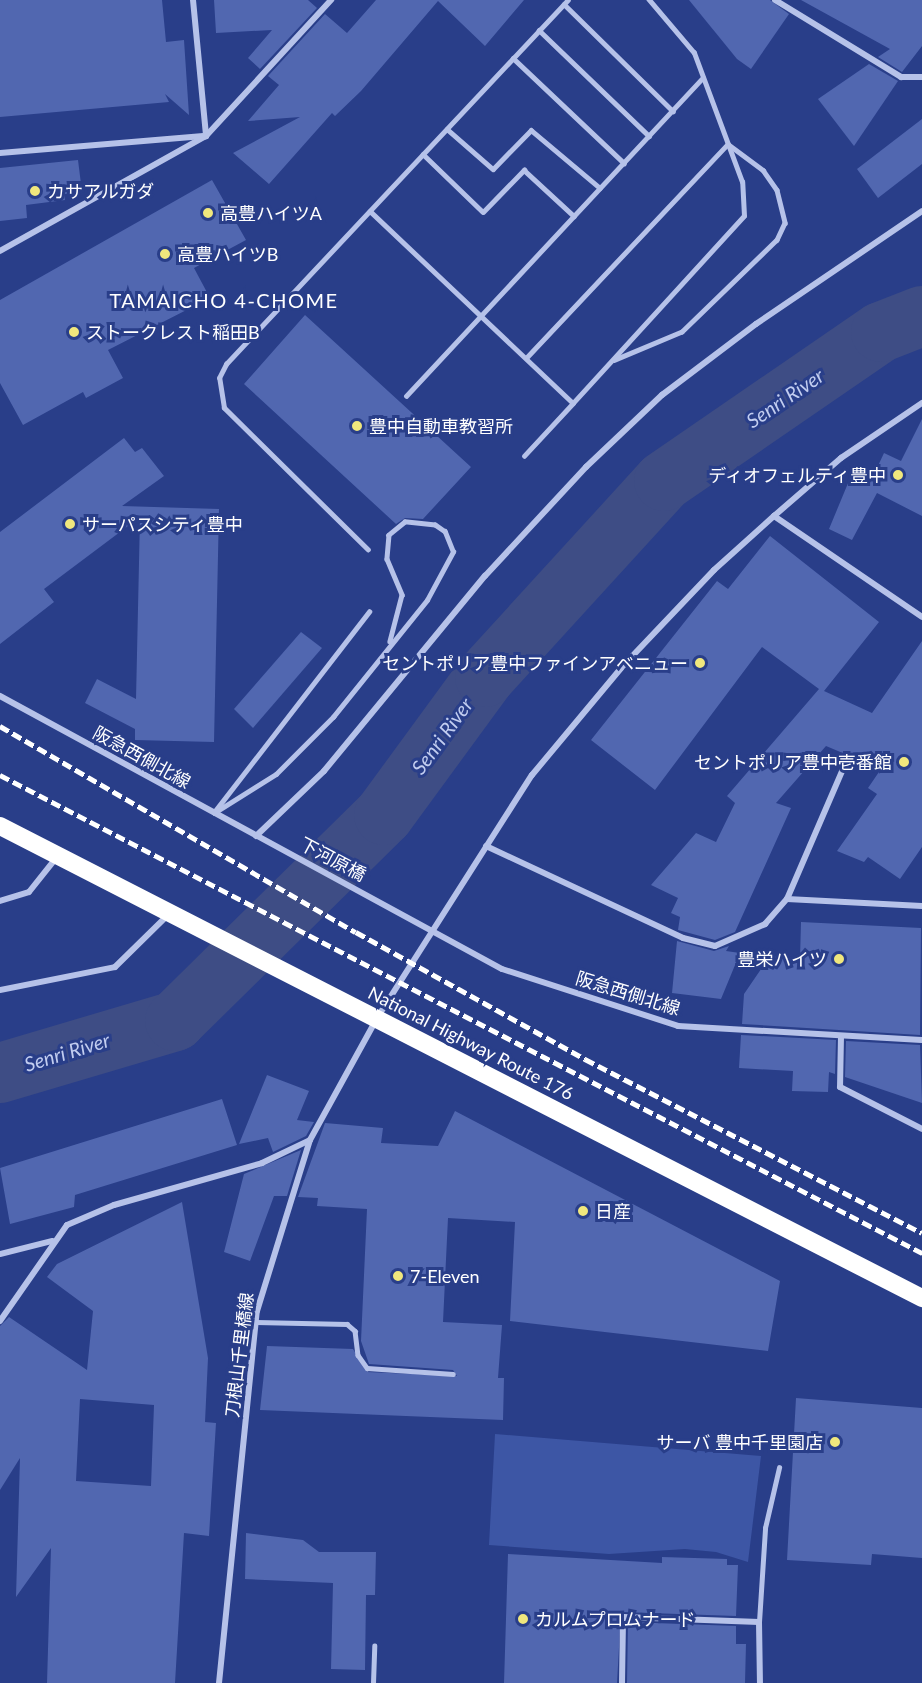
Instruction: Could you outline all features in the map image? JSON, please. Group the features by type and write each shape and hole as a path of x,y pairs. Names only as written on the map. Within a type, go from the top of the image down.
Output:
{"highway":[{"name":"National Highway Route 176","path":"0,826 922,1298"}],"street":[{"path":"193,0 206,136"},
{"path":"0,251 206,136 331,0"},
{"path":"775,0 901,77 922,76"},
{"path":"0,153 206,136"},
{"path":"256,836 324,771 485,576 578,475 662,395 774,311 922,212"},
{"name":"刀根山千里橋線","path":"219,1683 255,1322 265,1274 310,1140 377,1018 532,776 621,668 714,570 774,516 841,458 922,403"},
{"path":"915,408 922,412"},
{"path":"774,516 922,617"},
{"name":"阪急西側北線","path":"0,696 271,843"},
{"path":"486,846 683,938 715,946 765,924 787,899 846,762"},
{"name":"下河原橋","path":"271,843 382,902"},
{"path":"0,902 29,892 58,856"},
{"path":"787,899 922,906"},
{"name":"阪急西側北線","path":"382,902 435,929 502,969 678,1026 922,1040"},
{"path":"0,990 115,967 176,917"},
{"path":"841,1036 840,1087 922,1129"},
{"path":"0,1322 52,1240 68,1225 114,1205 262,1163 310,1140"},
{"path":"0,1254 52,1240"},
{"path":"622,1683 623,1617 759,1622 760,1683"}],"lane":[{"path":"524,456 744,216 742,182 694,53 649,0"},
{"path":"368,550 224,408 218,395 226,364 566,2 673,111"},
{"path":"539,30 649,136"},
{"path":"513,58 624,163"},
{"path":"406,396 703,78"},
{"path":"447,129 493,169 531,130 600,188"},
{"path":"526,358 728,144"},
{"path":"612,361 682,332 777,240 786,223 777,190 763,170 728,144"},
{"path":"423,154 483,212 524,170 574,216"},
{"path":"370,211 573,403"},
{"path":"214,813 276,774 333,717 390,641 427,600 451,560 451,544 435,525 405,522 389,535 387,559 402,595 390,641"},
{"path":"214,813 369,612"},
{"path":"255,1322 347,1324 355,1331 358,1355 368,1368 453,1374"},
{"path":"759,1622 765,1528 779,1468"},
{"path":"373,1683 374,1646"}],"shaded area":[{"path":"495,1434 761,1456 748,1562 716,1552 685,1549 609,1554 489,1545"}],"building":[{"path":"0,0 162,0 166,42 184,40 189,115 165,94 169,102 0,117"},
{"path":"214,0 308,0 317,8 260,69 248,58 272,30 216,33"},
{"path":"376,0 524,0 485,46 438,1 361,91 335,116 332,113 269,184 233,153 300,117 248,121 279,85 268,76 325,14 347,33"},
{"path":"689,0 770,0 789,14 751,69 737,59"},
{"path":"801,0 922,0 922,46 902,72 878,57 890,49"},
{"path":"869,64 898,81 854,146 818,99"},
{"path":"922,119 922,164 878,198 857,169"},
{"name":"カサアルガダ","path":"78,160 82,192 64,194 65,200 26,205 27,218 0,221 0,168"},
{"path":"212,180 246,240 194,268 210,298 108,350 123,378 86,398 83,392 23,425 0,383 0,300"},
{"name":"豊中自動車教習所","path":"305,315 471,467 423,519 405,518 396,524 244,384"},
{"name":"ディオフェルティ豊中","path":"922,419 922,516 877,493 852,540 829,529 851,476 869,485 884,453 901,461"},
{"path":"124,438 135,452 142,448 164,476 122,506 219,509 214,742 135,740 135,729 85,703 97,679 136,699 140,517 44,589 54,602 0,644 0,532"},
{"path":"770,536 879,622 824,691 872,713 922,641 922,847 900,879 868,857 864,862 837,851 877,794 868,788 881,769 826,746 776,803 791,808 735,932 715,940 678,930 680,917 671,913 678,898 651,885 696,833 716,842 735,803 727,796 819,689 762,647 655,790 591,740 717,581 728,589"},
{"path":"301,632 322,648 253,728 234,709"},
{"path":"801,922 921,928 920,1035 742,1024 744,994 770,956 800,959"},
{"path":"677,941 714,951 729,946 726,951 740,953 721,999 672,993"},
{"path":"741,1035 836,1040 835,1074 829,1072 828,1092 792,1091 793,1071 739,1068"},
{"path":"846,1041 920,1045 922,1103 845,1077"},
{"path":"267,1075 309,1091 297,1120 314,1122 306,1136 273,1152 268,1138 239,1144"},
{"path":"222,1099 237,1145 75,1195 74,1207 10,1224 0,1168"},
{"path":"455,1111 780,1281 768,1351 510,1321 515,1222 448,1218 443,1322 502,1325 498,1378 504,1378 503,1420 260,1410 267,1346 353,1349 367,1372 457,1376 453,1370 369,1364 361,1341 367,1209 317,1206 318,1198 298,1197 325,1123 383,1128 381,1143 438,1146"},
{"path":"301,1150 287,1196 274,1196 250,1261 224,1252 244,1174"},
{"path":"182,1202 208,1358 205,1422 216,1423 209,1536 184,1533 175,1683 47,1683 51,1548 16,1597 20,1458 0,1490 0,1326 9,1317 87,1370 93,1311 47,1277 57,1264","holes":["80,1399 154,1405 151,1486 76,1481"]},
{"name":"サーバ 豊中千里園店","path":"796,1398 922,1408 922,1558 872,1554 871,1565 787,1560"},
{"path":"246,1533 303,1540 319,1552 376,1552 375,1595 366,1595 365,1670 331,1669 333,1583 245,1579"},
{"path":"508,1554 662,1563 662,1557 727,1559 727,1565 738,1565 736,1616 621,1612 617,1683 504,1683"},
{"path":"628,1622 736,1626 736,1644 746,1644 745,1683 627,1683"}],"waterway":[{"name":"Senri River","path":"0,1073 175,1021 384,815 485,677 664,481 881,332 922,316"}],"railway":[{"path":"0,726 356,932 585,1059 922,1233"},
{"path":"0,775 922,1253"}],"place":[{"name":"カサアルガダ","path":"35,191"},
{"name":"高豊ハイツA","path":"208,213"},
{"name":"高豊ハイツB","path":"165,254"},
{"name":"ストークレスト稲田B","path":"74,332"},
{"name":"豊中自動車教習所","path":"357,426"},
{"name":"ディオフェルティ豊中","path":"898,475"},
{"name":"サーパスシティ豊中","path":"70,524"},
{"name":"セントポリア豊中ファインアベニュー","path":"700,663"},
{"name":"セントポリア豊中壱番館","path":"904,762"},
{"name":"豊栄ハイツ","path":"839,959"},
{"name":"日産","path":"583,1211"},
{"name":"7-Eleven","path":"398,1276"},
{"name":"サーバ 豊中千里園店","path":"835,1442"},
{"name":"カルムプロムナード","path":"523,1619"}],"district":[{"name":"TAMAICHO 4-CHOME","path":"224,300"}]}
